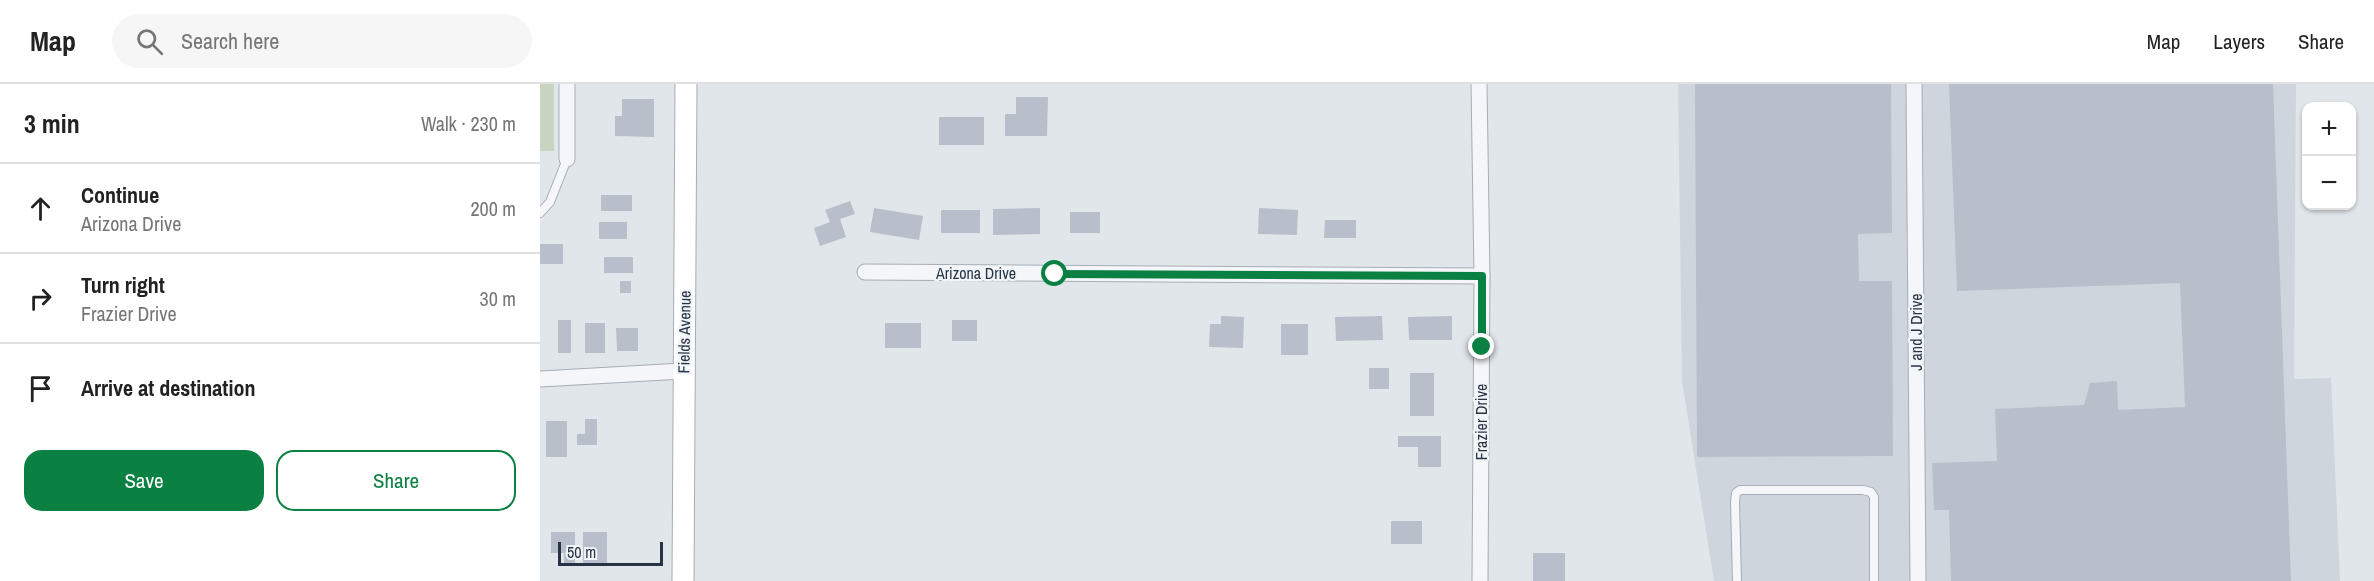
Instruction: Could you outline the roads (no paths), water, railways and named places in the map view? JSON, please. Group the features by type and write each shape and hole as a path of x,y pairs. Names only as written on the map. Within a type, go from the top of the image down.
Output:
{"street":[{"path":"567,84 567,159"},
{"name":"Fields Avenue","path":"683,581 686,84"},
{"name":"Frazier Drive","path":"1479,84 1482,276 1480,581"},
{"name":"J and J Drive","path":"1914,84 1918,581"},
{"name":"Arizona Drive","path":"865,272 1482,276"},
{"path":"540,379 683,371"}],"lane":[{"path":"540,213 550,202 567,159"},
{"path":"1737,581 1735,502 1736,493 1740,490 1863,490 1871,492 1874,497 1874,581"}]}
